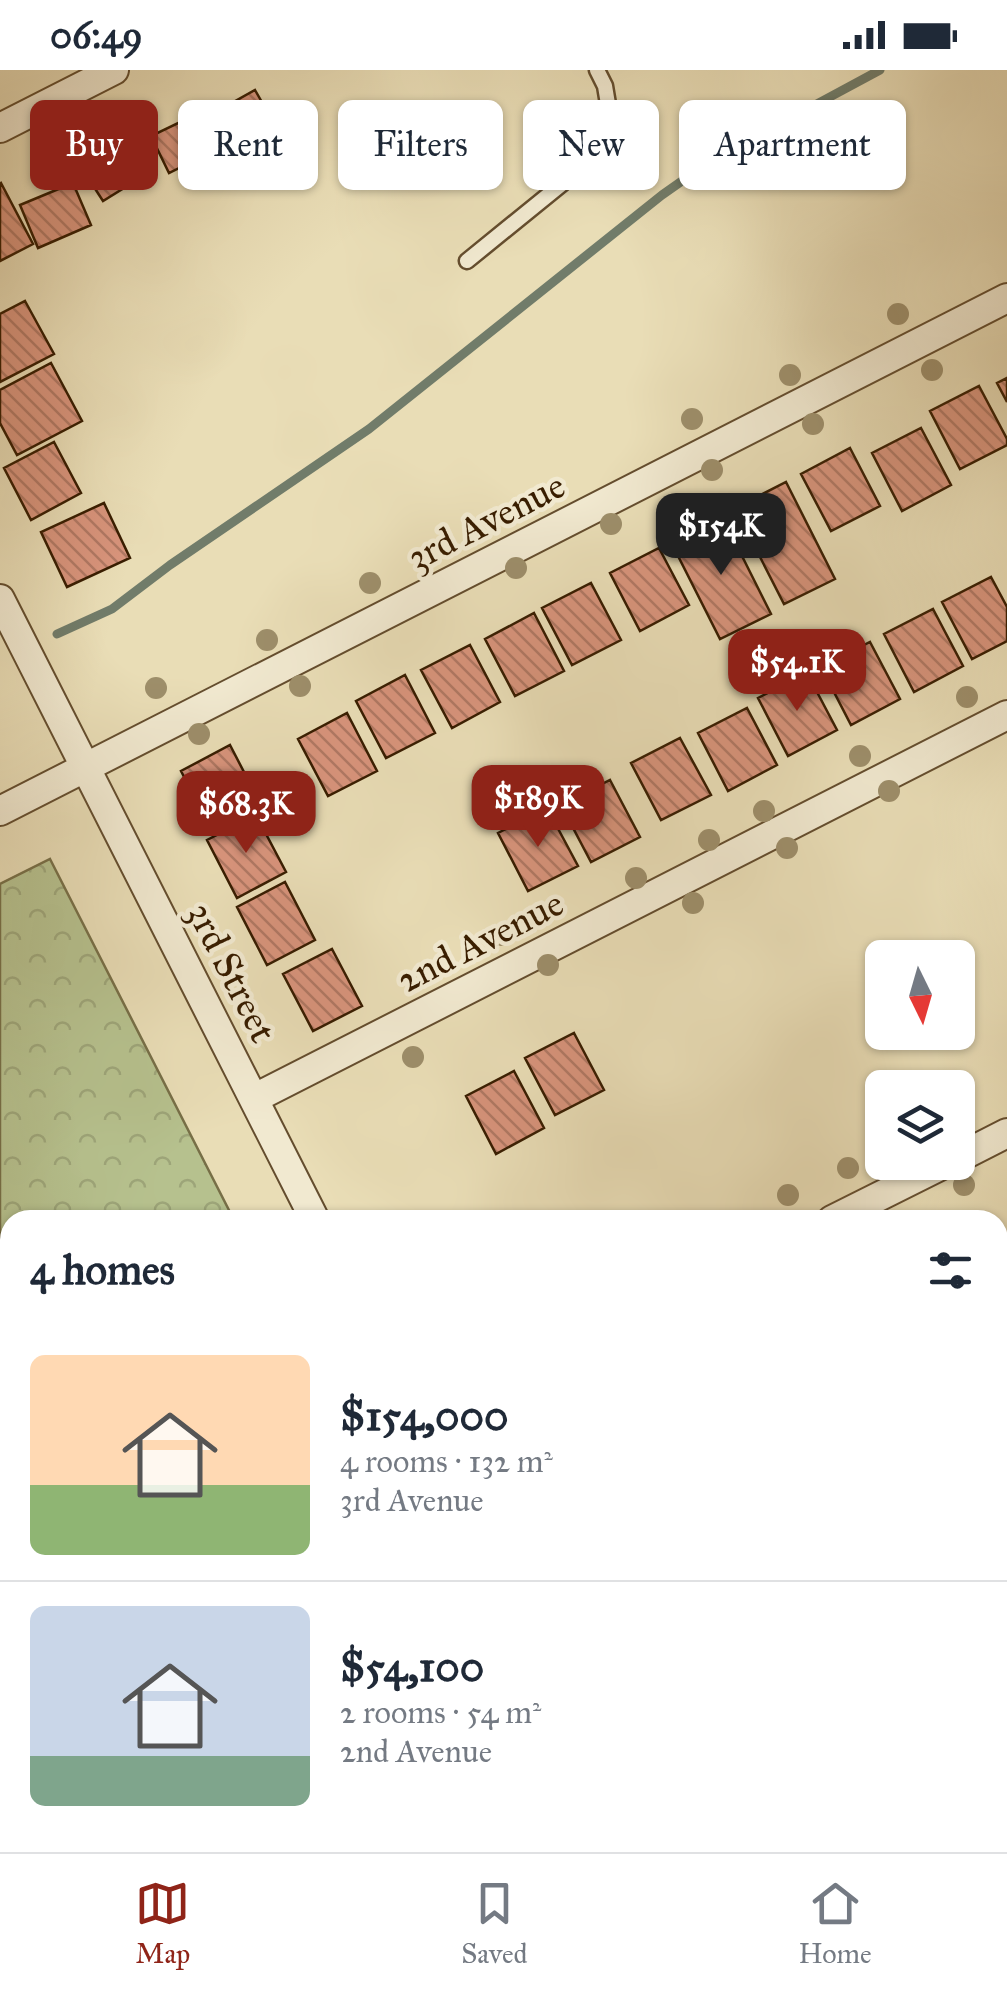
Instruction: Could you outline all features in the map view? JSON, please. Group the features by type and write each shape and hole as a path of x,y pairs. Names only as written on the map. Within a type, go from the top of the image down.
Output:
{"street":[{"path":"0,128 114,70"},
{"name":"3rd Avenue","path":"0,810 1007,298"},
{"name":"3rd Street","path":"0,599 310,1210"},
{"name":"2nd Avenue","path":"254,1098 1007,715"},
{"path":"975,1149 1007,1133"},
{"path":"852,1210 912,1180"}],"lane":[{"path":"467,260 600,154 610,122 605,86 596,70"}],"green space":[{"path":"50,859 229,1210 0,1210 0,884"}],"building":[{"path":"255,90 261,100 237,100"},
{"path":"178,123 178,168 169,173 158,150 158,133"},
{"path":"0,184 33,244 0,261"},
{"path":"56,190 76,190 91,225 38,248 20,205"},
{"path":"96,190 121,190 103,201"},
{"path":"25,301 54,354 0,382 0,314"},
{"path":"51,363 82,421 17,455 0,423 0,390"},
{"path":"1007,378 1007,402 997,383"},
{"path":"979,386 1007,445 960,469 930,411"},
{"path":"921,428 951,485 902,511 872,453"},
{"path":"54,442 81,493 31,520 4,468"},
{"path":"850,448 880,506 831,531 801,474"},
{"path":"786,482 835,579 784,604 735,508"},
{"path":"104,503 130,558 67,587 41,532"},
{"path":"722,516 771,614 720,639 671,542"},
{"path":"659,548 689,605 640,631 610,573"},
{"path":"991,577 1007,607 1007,641 972,659 942,602"},
{"path":"591,583 621,640 572,665 542,608"},
{"path":"933,609 963,666 914,692 884,634"},
{"path":"534,613 564,671 515,696 485,639"},
{"path":"870,642 900,699 851,725 821,667"},
{"path":"470,645 500,702 452,728 421,670"},
{"path":"807,673 837,730 788,756 758,698"},
{"path":"405,675 435,733 386,758 356,701"},
{"path":"747,708 777,765 728,791 698,733"},
{"path":"347,713 377,771 328,796 298,739"},
{"path":"680,738 711,795 661,820 631,763"},
{"path":"230,745 260,803 211,828 181,771"},
{"path":"610,780 640,837 591,862 561,805"},
{"path":"547,808 578,866 528,891 498,833"},
{"path":"256,815 286,872 237,898 207,840"},
{"path":"285,882 315,940 267,965 237,907"},
{"path":"332,949 362,1006 313,1031 283,974"},
{"path":"574,1033 604,1090 555,1115 525,1058"},
{"path":"514,1071 544,1128 496,1154 466,1096"}],"waterway":[{"path":"57,634 112,609 369,429 662,195 709,162 880,70"}]}
